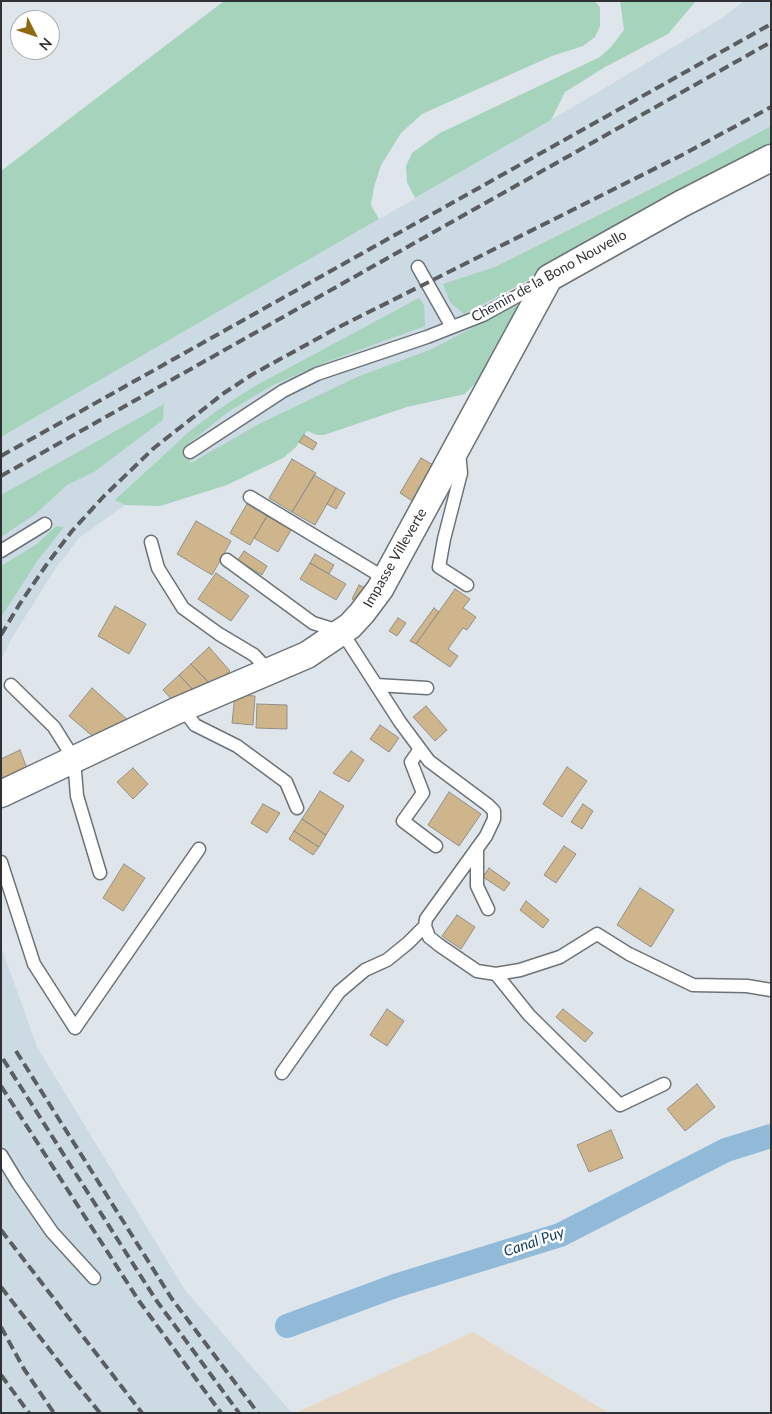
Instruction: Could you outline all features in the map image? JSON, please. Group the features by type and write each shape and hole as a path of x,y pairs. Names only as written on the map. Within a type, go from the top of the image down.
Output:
{"street":[{"name":"Chemin de la Bono Nouvello","path":"549,278 681,204 771,158"},
{"name":"Impasse Villeverte","path":"1,794 182,708 307,654 342,632 367,608 386,579 549,278"}],"lane":[{"path":"418,267 452,327"},
{"name":"Chemin de la Bono Nouvello","path":"190,452 282,391 317,374 427,338 483,315 549,278"},
{"path":"459,444 461,473 444,539 439,567 468,585"},
{"path":"250,496 386,579"},
{"path":"1,551 45,524"},
{"path":"151,542 158,568 183,608 219,634 254,655 269,671"},
{"path":"227,560 313,623 342,632 429,761 494,810 494,819 486,836 426,919 425,926 429,937 477,971 496,974 520,970 560,957 597,934 629,954 693,985 747,986 771,990"},
{"path":"11,685 54,727 74,759 77,796 100,873"},
{"path":"376,685 427,688"},
{"path":"182,708 195,726 236,746 286,782 297,808"},
{"path":"420,750 411,762 423,792 404,821 436,846"},
{"path":"477,848 477,886 488,909"},
{"path":"1,862 34,964 74,1028 199,849"},
{"path":"282,1073 339,992 365,970 394,954 425,926"},
{"path":"496,974 530,1015 620,1104 664,1084"},
{"path":"1,1156 52,1232 94,1278"}],"shaded area":[{"path":"744,1 771,1 771,126 498,277 515,316 146,493 125,505 79,538 54,571 13,636 1,659 1,437 551,120 722,18"},
{"path":"1,946 37,1047 185,1290 292,1413 1,1413"},
{"path":"473,1332 609,1413 295,1413"}],"green space":[{"path":"224,1 595,1 600,7 600,26 595,37 583,46 552,56 422,114 401,133 381,165 371,205 379,219 1,437 1,171"},
{"path":"620,1 696,1 668,34 605,67 565,92 551,120 415,198 407,182 406,166 412,153 440,133 600,57 612,46 624,30"},
{"path":"771,126 771,153 464,314 450,302 443,284 495,267 699,165"},
{"path":"419,298 424,305 425,326 329,361 273,385 228,412 182,449 191,463 259,424 357,377 432,349 516,305 521,307 498,360 465,394 407,407 324,435 317,435 307,431 296,447 283,458 227,485 160,506 125,505 115,500 191,430 218,410 253,387"},
{"path":"164,404 163,420 94,472 67,485 34,515 1,537 1,495"},
{"path":"56,526 64,527 38,560 1,617 1,566 37,544"}],"building":[{"path":"304,435 317,443 313,450 299,442"},
{"path":"421,458 435,466 414,502 400,493"},
{"path":"292,459 316,473 292,512 269,498"},
{"path":"314,475 336,488 315,525 292,512"},
{"path":"336,488 345,493 336,509 327,504"},
{"path":"247,504 267,516 250,545 230,533"},
{"path":"267,516 291,530 278,552 254,538"},
{"path":"196,521 231,541 212,575 177,554"},
{"path":"244,551 267,566 262,575 238,560"},
{"path":"315,554 334,565 329,574 310,563"},
{"path":"310,563 346,584 336,600 300,579"},
{"path":"216,573 249,596 231,621 198,599"},
{"path":"359,585 369,590 360,604 352,599"},
{"path":"455,589 470,599 463,608 476,617 467,630 463,628 448,649 458,656 450,667 416,644"},
{"path":"115,606 146,624 129,654 98,636"},
{"path":"434,608 439,612 416,644 410,641"},
{"path":"398,618 406,623 397,636 389,631"},
{"path":"209,647 230,671 213,687 191,664"},
{"path":"191,664 210,684 198,695 179,675"},
{"path":"179,675 194,691 178,706 163,690"},
{"path":"92,688 129,721 97,740 69,716"},
{"path":"235,695 255,696 253,725 232,723"},
{"path":"257,704 287,705 287,729 256,728"},
{"path":"426,706 447,730 435,741 413,717"},
{"path":"380,725 399,738 389,752 370,739"},
{"path":"20,750 29,774 1,786 1,759"},
{"path":"351,751 364,760 349,782 333,773"},
{"path":"567,767 587,781 562,817 543,804"},
{"path":"133,768 148,784 133,799 117,782"},
{"path":"320,791 344,806 326,835 302,819"},
{"path":"449,792 481,814 459,846 428,825"},
{"path":"263,804 280,813 267,833 251,823"},
{"path":"583,804 593,811 582,829 571,822"},
{"path":"302,819 326,835 319,847 294,831"},
{"path":"294,831 319,847 313,855 289,839"},
{"path":"564,846 576,854 556,883 544,875"},
{"path":"124,864 145,878 123,911 103,898"},
{"path":"489,868 510,883 504,891 483,877"},
{"path":"640,888 674,910 651,947 617,925"},
{"path":"526,901 549,920 543,928 520,910"},
{"path":"457,915 475,927 461,949 442,936"},
{"path":"387,1009 404,1021 387,1046 370,1035"},
{"path":"563,1009 593,1033 585,1042 556,1017"},
{"path":"697,1084 715,1107 685,1131 667,1109"},
{"path":"611,1130 623,1158 589,1172 577,1145"}],"waterway":[{"name":"Canal Puy","path":"287,1326 395,1286 560,1235 726,1150 771,1136"}],"railway":[{"path":"1,456 771,24"},
{"path":"1,476 771,42"},
{"path":"1,635 47,564 72,531 104,496 154,448 224,393 253,374 335,329 684,154 771,107"},
{"path":"16,1051 172,1299 258,1413"},
{"path":"3,1059 156,1300 239,1413"},
{"path":"1,1086 139,1301 221,1413"},
{"path":"1,1230 142,1413"},
{"path":"1,1287 100,1413"},
{"path":"1,1327 24,1369 54,1413"},
{"path":"1,1375 29,1413"}]}
